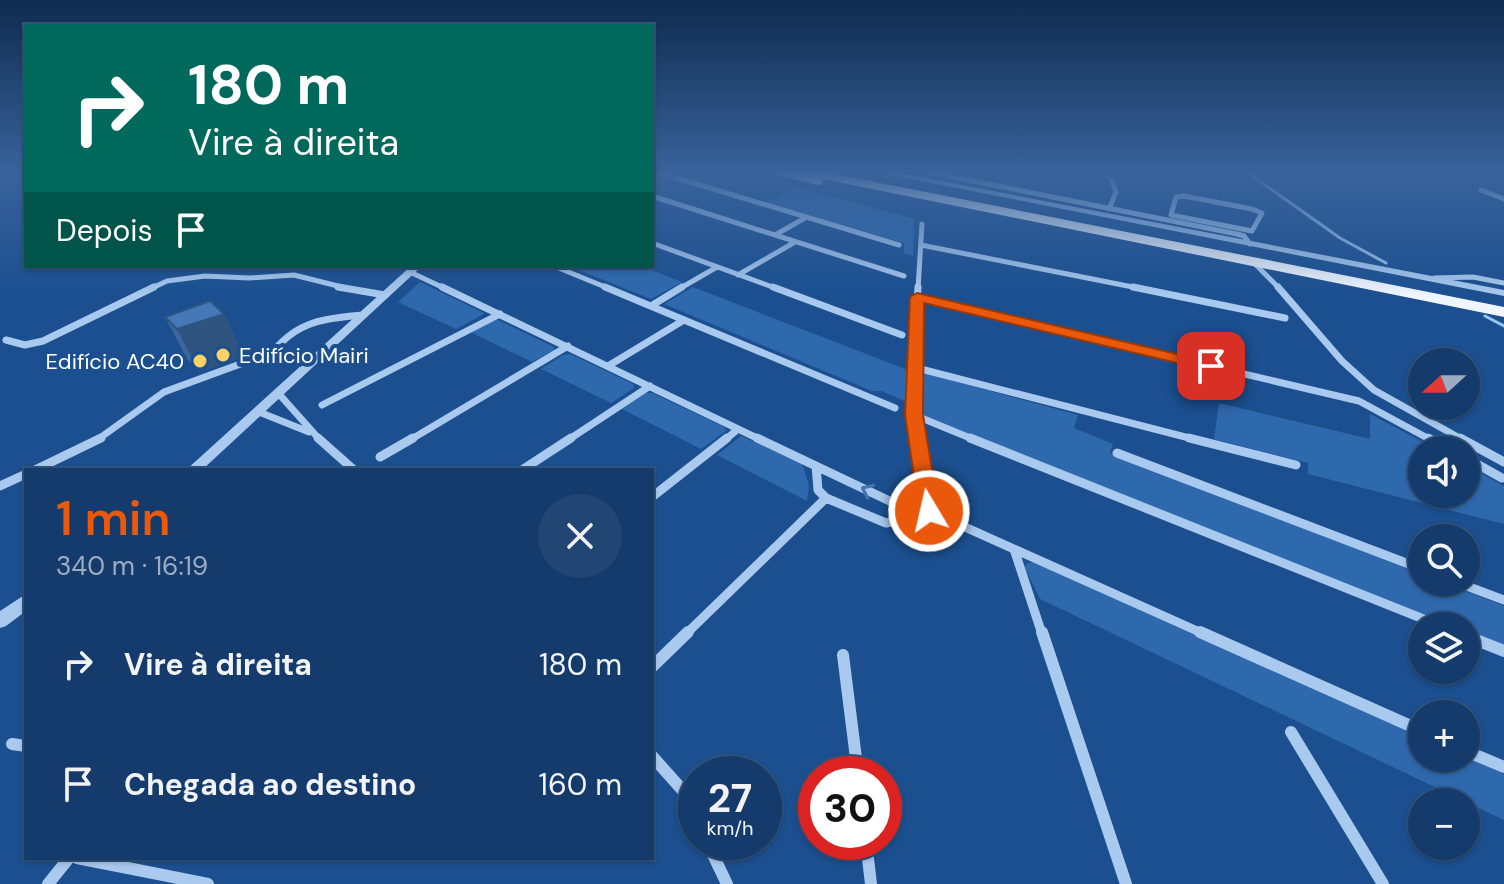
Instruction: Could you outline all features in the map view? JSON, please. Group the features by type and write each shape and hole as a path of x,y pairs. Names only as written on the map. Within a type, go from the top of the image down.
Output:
{"main road":[{"path":"1007,213 1504,312"},
{"path":"1059,213 1504,304"}],"street":[{"path":"706,213 904,276"},
{"path":"790,213 899,245"},
{"path":"1080,213 1504,293"},
{"path":"1135,213 1252,231 1262,213"},
{"path":"1171,213 1244,236 1250,244"},
{"path":"775,235 805,218"},
{"path":"922,224 913,367 914,415 929,511 1408,725"},
{"path":"738,275 795,242"},
{"path":"654,244 902,335"},
{"path":"921,245 1285,318"},
{"path":"1253,262 1296,304 1357,377 1374,390 1504,462"},
{"path":"651,306 717,267"},
{"path":"559,268 895,408"},
{"path":"195,468 413,269 898,505 902,510 896,521 886,523 826,498 818,490 816,466"},
{"path":"6,340 25,345 43,341 167,281 186,277 294,275 335,287 385,295"},
{"path":"1426,278 1473,277 1504,283"},
{"path":"917,297 1359,401 1425,436"},
{"path":"322,405 500,314"},
{"path":"273,352 291,331 332,318 363,315"},
{"path":"608,366 684,320"},
{"path":"380,457 568,346"},
{"path":"39,468 110,433 164,392 273,352 317,357"},
{"path":"913,367 1296,465"},
{"path":"525,468 650,386"},
{"path":"279,394 314,434 352,468"},
{"path":"259,412 314,434"},
{"path":"914,415 1408,613"},
{"path":"654,495 738,429"},
{"path":"1117,453 1408,564"},
{"path":"1480,466 1502,478"},
{"path":"0,486 24,475"},
{"path":"654,665 826,498"},
{"path":"1014,549 1126,884"},
{"path":"1480,591 1504,600"},
{"path":"2,618 24,602"},
{"path":"1480,642 1504,651"},
{"path":"843,655 856,756"},
{"path":"1291,732 1383,884"},
{"path":"12,744 24,746"},
{"path":"1480,757 1504,767"},
{"path":"654,758 678,785"},
{"path":"48,884 67,860"},
{"path":"87,860 208,884"},
{"path":"716,860 727,884"},
{"path":"868,860 871,884"}],"shaded area":[{"path":"801,213 893,213 914,219 913,256 904,253 904,243"},
{"path":"574,268 646,268 682,282 651,299"},
{"path":"420,282 484,314 456,329 398,302"},
{"path":"693,287 908,370 907,402 881,391 872,391 664,304"},
{"path":"496,319 554,347 554,350 532,362 470,332"},
{"path":"570,354 633,384 634,388 611,403 541,369"},
{"path":"921,372 1078,415 1074,428 1113,444 1110,453 1408,569 1408,596 1478,596 1504,606 1504,648 1480,638 1480,612 1415,612 922,415 918,409 917,374"},
{"path":"646,393 724,427 726,431 701,449 622,409"},
{"path":"1219,403 1370,439 1370,414 1412,436 1408,436 1408,500 1308,474 1308,463 1214,439"},
{"path":"741,436 802,464 809,485 807,501 717,455"},
{"path":"1480,473 1504,486 1504,524 1441,508 1480,508"},
{"path":"1033,562 1408,731 1408,772 1480,772 1480,763 1504,774 1504,820 1480,809 1480,788 1437,788 1040,599 1025,568 1026,564"}],"building":[{"path":"210,301 224,314 177,329 165,317"}],"waterway":[{"path":"1305,213 1340,238 1386,263"},
{"path":"1485,316 1504,326"}],"place":[{"name":"Edifício Mairi","path":"223,355"},
{"name":"Edifício AC40","path":"200,361"}],"route":[{"path":"929,511 914,415 917,297 1211,366"}]}
